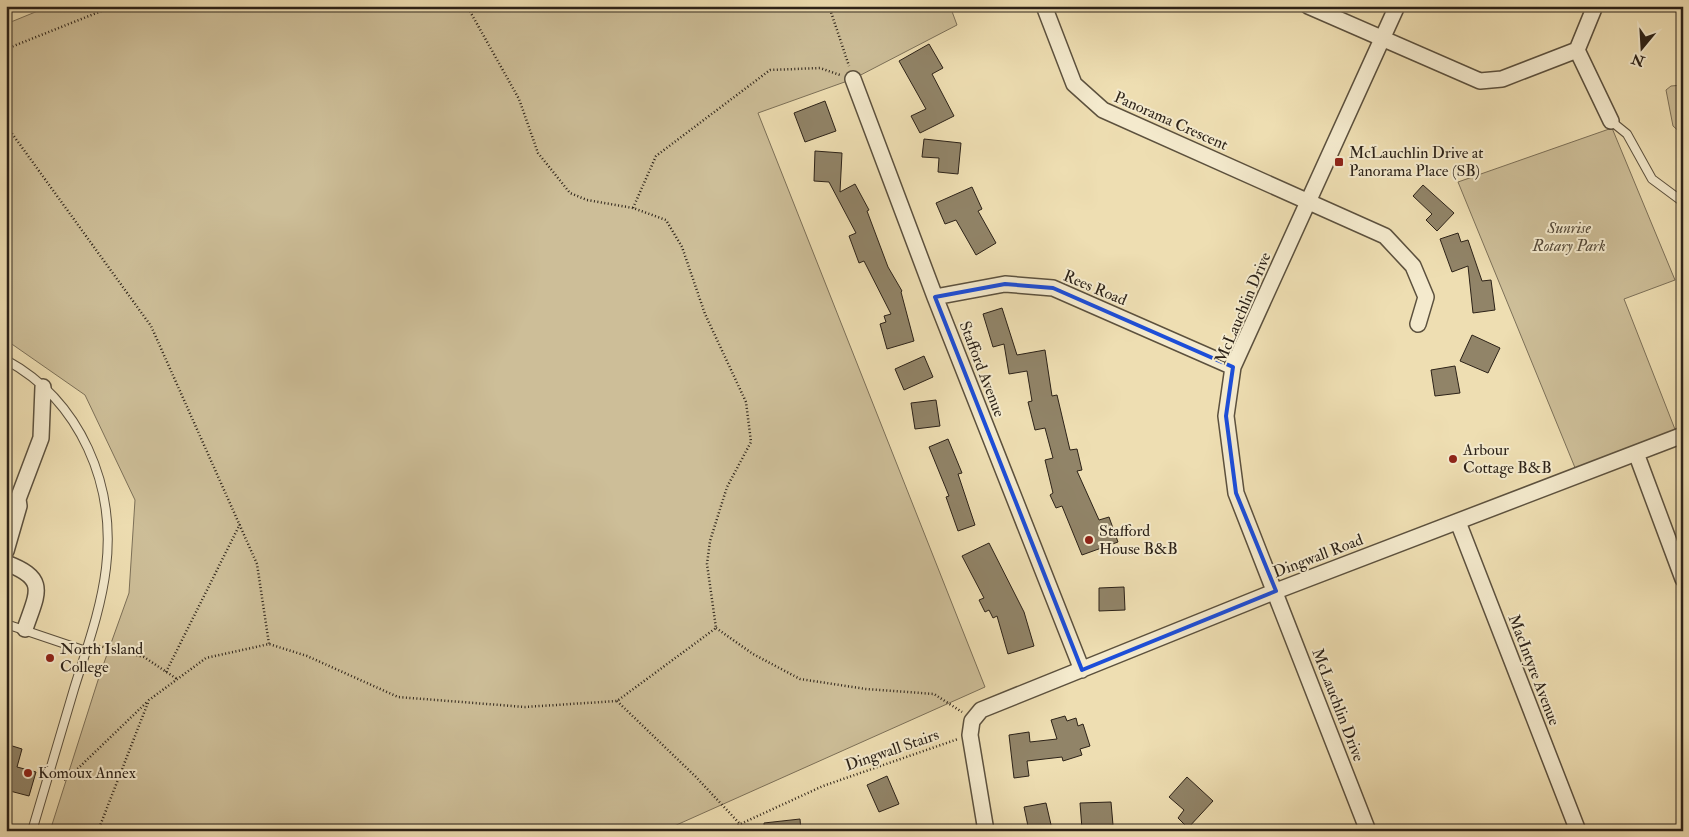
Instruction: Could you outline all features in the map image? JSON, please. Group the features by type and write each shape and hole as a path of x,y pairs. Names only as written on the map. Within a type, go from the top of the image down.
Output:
{"street":[{"name":"Panorama Crescent","path":"1044,6 1074,84 1103,110 1385,236 1413,266 1426,297 1418,324"},
{"path":"1308,6 1480,81 1502,79 1577,50 1595,6"},
{"name":"McLauchlin Drive","path":"1368,831 1276,591 1236,493 1226,416 1233,367 1397,6"},
{"path":"1577,50 1611,121"},
{"name":"Stafford Avenue","path":"853,79 935,297 1082,670"},
{"name":"Rees Road","path":"935,297 1005,284 1053,288 1233,367"},
{"path":"6,551 18,506 12,497 41,438 42,386"},
{"name":"Dingwall Road","path":"971,728 982,710 1276,591 1683,435"},
{"path":"1636,453 1683,579"},
{"name":"MacIntyre Avenue","path":"1458,522 1578,831"},
{"path":"6,563 27,571 36,586 36,596 25,629"},
{"path":"971,728 986,831"}],"lane":[{"path":"1611,121 1627,134 1652,179 1683,202"},
{"path":"6,360 59,400 84,437 101,483 108,525 106,568 99,607 32,831"},
{"path":"6,624 86,651"}],"path":[{"path":"6,49 114,6"},
{"path":"467,6 519,99 538,153 570,192 587,200 633,208 666,220 682,247 705,314 746,402 751,442 727,488 710,541 707,564 716,628 753,654 800,679 866,688 934,694 953,704 971,728"},
{"path":"829,6 853,79"},
{"path":"633,208 656,156 770,70 820,68 853,79"},
{"path":"6,121 8,128 152,326 257,564 269,644"},
{"path":"166,672 240,524"},
{"path":"49,774 66,780 149,700 206,658 269,644 307,656 398,697 525,707 617,701 716,628"},
{"path":"88,643 144,657 177,679"},
{"path":"98,831 149,700"},
{"path":"617,701 696,777 740,824 742,831"},
{"name":"Dingwall Stairs","path":"725,831 823,786 971,728"}],"highlighted area":[{"path":"1005,284 1053,288 1233,367 1226,416 1236,493 1276,591 1082,670 935,297"}],"green space":[{"path":"50,6 950,6 957,25 853,79 758,113 985,687 663,831 50,831 100,674 129,593 135,500 85,395 6,340 6,24"},
{"path":"1683,85 1683,135 1673,126 1666,90 1671,86"},
{"name":"Sunrise Rotary Park","path":"1612,128 1675,280 1624,299 1678,437 1578,475 1458,182"}],"building":[{"path":"929,44 943,68 932,74 954,116 920,133 911,116 926,109 899,61"},
{"path":"825,101 836,131 805,142 794,113"},
{"path":"924,139 961,143 958,174 938,172 939,158 922,157"},
{"path":"815,151 842,153 840,192 855,184 869,210 867,211 888,267 902,291 914,341 887,349 880,324 886,322 884,316 891,314 864,261 859,263 849,236 856,233 829,182 814,181"},
{"path":"1423,185 1454,213 1437,231 1426,220 1432,214 1413,196"},
{"path":"972,187 982,209 978,211 996,243 976,255 956,220 945,224 936,203"},
{"path":"1458,233 1461,242 1468,240 1482,281 1491,280 1495,310 1473,313 1468,266 1452,272 1440,239"},
{"path":"1002,308 1017,355 1045,350 1052,396 1057,395 1070,450 1077,449 1082,470 1077,471 1099,520 1109,517 1118,542 1082,555 1062,506 1056,508 1050,495 1053,493 1045,460 1053,458 1045,428 1035,430 1028,402 1032,401 1027,371 1009,374 1004,344 993,347 983,314"},
{"path":"1472,335 1500,348 1488,373 1460,361"},
{"path":"924,356 933,377 904,390 895,369"},
{"path":"1455,366 1460,393 1435,396 1431,370"},
{"path":"936,400 940,426 915,429 911,403"},
{"path":"948,439 962,473 958,474 975,525 958,531 946,497 949,496 929,447"},
{"path":"989,543 1024,612 1034,646 1008,654 997,616 993,618 989,610 985,612 979,600 984,598 962,556"},
{"path":"1124,587 1125,610 1099,611 1099,588"},
{"path":"1065,716 1067,721 1076,718 1078,726 1083,724 1090,746 1080,749 1082,755 1063,761 1062,757 1027,761 1029,776 1014,778 1009,735 1029,732 1030,742 1057,739 1051,720"},
{"name":"Komoux Annex","path":"6,744 22,749 17,767 36,772 29,796 10,791 10,794 6,794"},
{"path":"887,776 899,804 879,812 867,785"},
{"path":"1187,777 1213,801 1188,828 1178,818 1184,810 1169,797"},
{"path":"1111,802 1113,825 1082,829 1080,803"},
{"path":"1046,803 1052,829 1029,831 1024,807"},
{"path":"800,819 801,831 764,831 764,823"}],"place":[{"name":"McLauchlin Drive at Panorama Place (SB)","path":"1339,162"},
{"name":"Arbour Cottage B&B","path":"1453,459"},
{"name":"Stafford House B&B","path":"1089,540"},
{"name":"North Island College","path":"50,658"},
{"name":"Komoux Annex","path":"28,773"}]}
